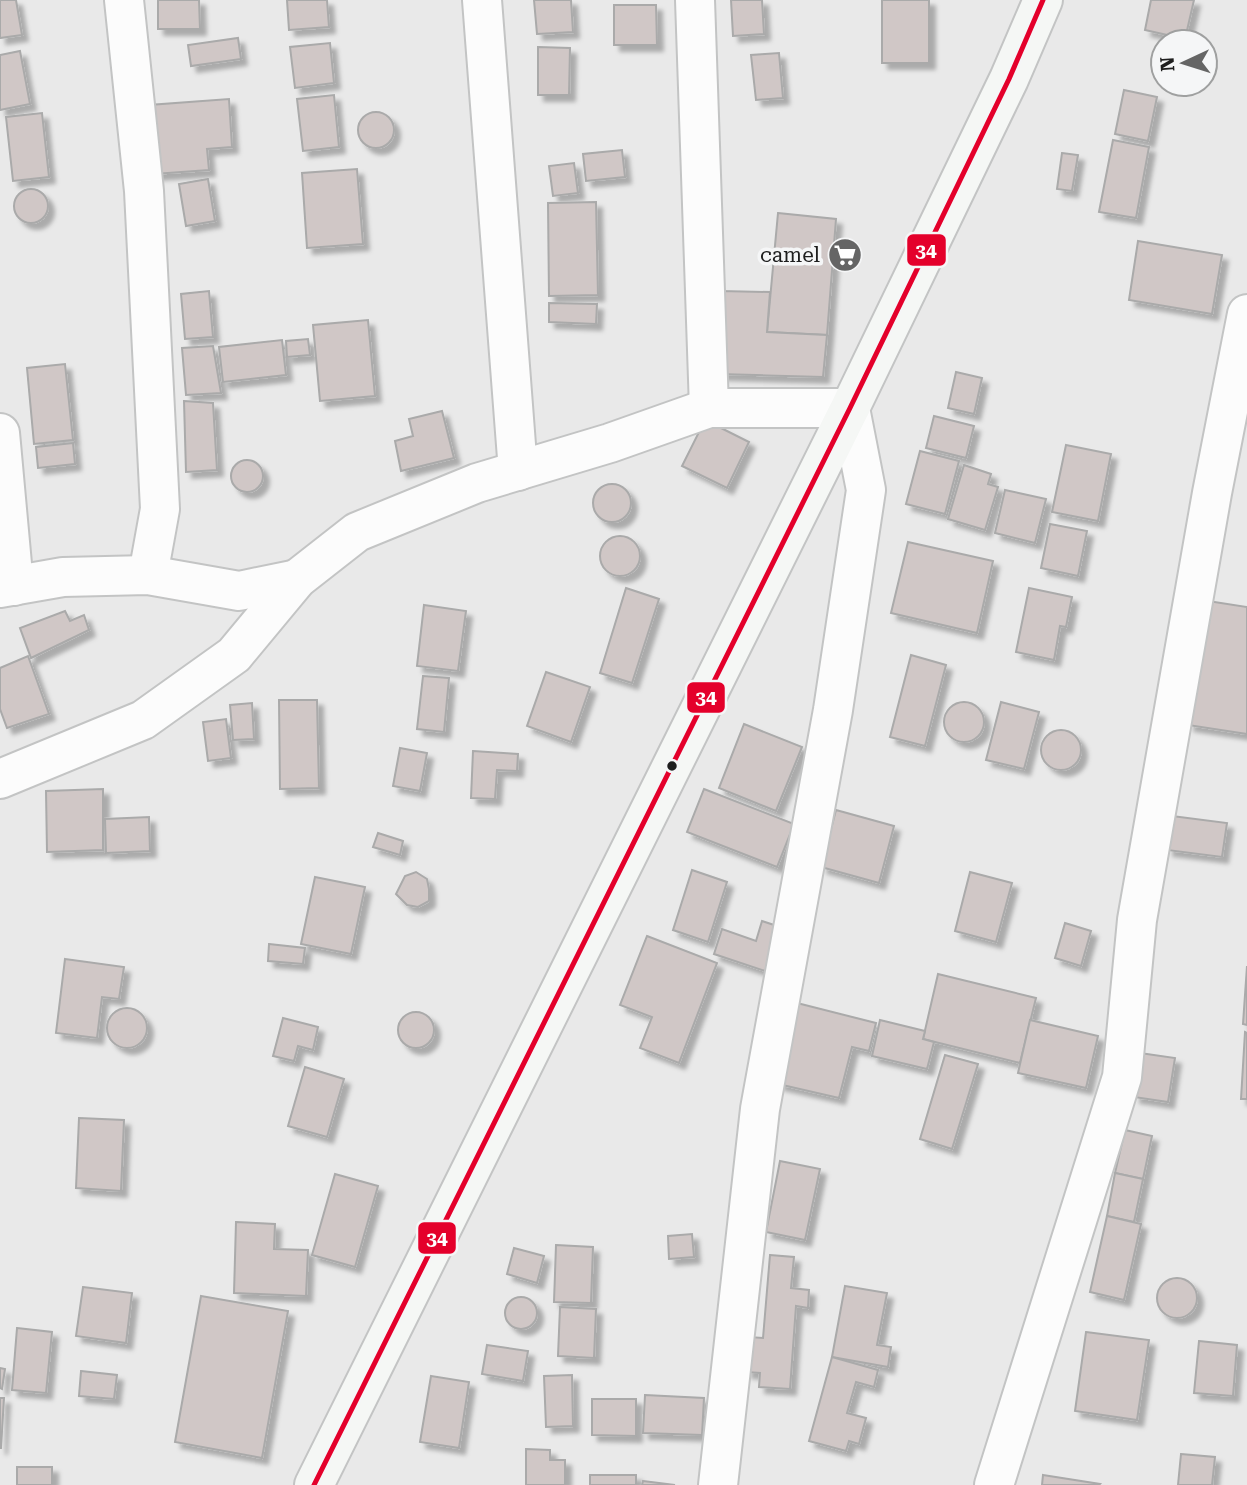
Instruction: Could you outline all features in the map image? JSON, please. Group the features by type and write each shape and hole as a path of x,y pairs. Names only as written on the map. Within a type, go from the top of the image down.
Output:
{"main road":[{"path":"314,1485 850,408 1009,79 1043,0"}],"street":[{"path":"124,0 144,191 160,509 148,575"},
{"path":"482,0 518,471"},
{"path":"695,0 709,408"},
{"path":"994,1485 1122,1077 1137,920 1212,493 1247,314"},
{"path":"0,779 143,720 234,655 297,579 357,532 477,483 610,443 709,408 850,408 866,490 833,710 760,1109 718,1485"},
{"path":"0,433 7,587 63,577 148,575 239,591 297,579"}],"building":[{"path":"0,0 16,0 22,35 0,38"},
{"path":"158,0 199,0 200,29 158,29"},
{"path":"287,0 327,0 329,27 289,30"},
{"path":"534,0 571,0 573,32 537,34"},
{"path":"731,0 762,0 764,34 733,36"},
{"path":"882,0 929,0 929,63 882,63"},
{"path":"1151,0 1194,0 1188,28 1145,30"},
{"path":"614,5 656,5 657,45 614,45"},
{"path":"238,38 241,59 191,66 188,45"},
{"path":"330,43 334,83 295,88 290,47"},
{"path":"538,47 570,48 569,95 538,95"},
{"path":"20,51 30,104 0,110 0,55"},
{"path":"779,53 783,98 756,100 751,55"},
{"path":"1124,90 1157,98 1148,141 1115,134"},
{"path":"334,95 339,147 303,151 297,99"},
{"path":"229,99 232,147 207,149 209,170 154,174 149,105"},
{"path":"376,112 389,117 394,130 389,143 376,148 363,143 358,130 363,117"},
{"path":"42,113 49,177 13,181 6,117"},
{"path":"1113,140 1149,147 1136,218 1099,212"},
{"path":"622,150 625,177 586,181 583,154"},
{"path":"1062,153 1078,155 1072,191 1057,189"},
{"path":"574,163 578,193 553,196 549,166"},
{"path":"357,169 363,244 307,248 302,173"},
{"path":"208,179 215,221 186,226 179,184"},
{"path":"31,189 43,194 48,206 43,218 31,223 19,218 14,206 19,194"},
{"path":"596,202 598,295 549,296 548,203"},
{"path":"778,213 836,219 827,335 767,332"},
{"path":"1138,241 1222,255 1212,314 1129,300"},
{"path":"209,291 213,337 185,339 181,294"},
{"path":"720,291 770,292 767,332 827,335 823,377 718,374"},
{"path":"549,303 597,304 596,324 549,322"},
{"path":"368,320 375,396 320,401 313,325"},
{"path":"308,339 310,355 287,357 286,341"},
{"path":"282,340 286,375 223,382 219,347"},
{"path":"213,346 221,393 186,395 182,348"},
{"path":"65,364 73,440 34,444 27,368"},
{"path":"956,372 982,378 974,414 948,408"},
{"path":"184,401 213,403 217,470 186,472"},
{"path":"442,411 454,458 401,471 395,441 413,436 409,419"},
{"path":"934,416 974,426 966,458 926,448"},
{"path":"705,420 749,442 727,488 682,466"},
{"path":"73,443 75,464 38,468 36,447"},
{"path":"1066,445 1111,454 1098,521 1052,512"},
{"path":"920,451 959,461 945,514 906,504"},
{"path":"247,460 258,465 263,476 258,487 247,492 236,487 231,476 236,465"},
{"path":"964,465 991,474 988,484 998,487 985,530 948,519"},
{"path":"612,484 625,490 631,503 625,516 612,522 599,516 593,503 599,490"},
{"path":"1005,490 1046,499 1035,543 995,533"},
{"path":"1050,524 1087,531 1078,576 1041,568"},
{"path":"620,536 634,542 640,556 634,570 620,576 606,570 600,556 606,542"},
{"path":"908,542 993,561 977,633 891,613"},
{"path":"626,588 659,599 632,683 600,673"},
{"path":"1029,588 1072,597 1066,627 1060,626 1054,660 1016,652"},
{"path":"1208,601 1247,607 1247,734 1188,725"},
{"path":"424,605 466,611 458,671 417,666"},
{"path":"65,611 70,621 84,615 89,630 31,658 20,628"},
{"path":"911,655 946,665 925,746 890,737"},
{"path":"28,656 49,714 7,728 0,709 0,668"},
{"path":"546,672 590,687 571,742 527,726"},
{"path":"423,676 449,678 444,732 417,729"},
{"path":"279,700 317,700 319,788 280,789"},
{"path":"964,702 972,703 978,708 983,714 983,730 978,736 972,741 964,742 956,741 950,736 945,730 944,722 945,714 950,708 956,703"},
{"path":"1001,702 1039,712 1024,769 986,760"},
{"path":"252,703 254,739 233,740 230,705"},
{"path":"226,719 231,758 208,761 203,722"},
{"path":"744,724 802,747 776,811 719,788"},
{"path":"1061,730 1069,731 1075,736 1080,742 1080,758 1075,764 1069,769 1061,770 1053,769 1047,764 1042,758 1041,750 1042,742 1047,736 1053,731"},
{"path":"400,748 427,753 420,791 393,786"},
{"path":"473,751 518,754 517,771 497,770 495,799 471,798"},
{"path":"103,789 103,850 47,852 46,791"},
{"path":"704,789 794,824 777,867 687,832"},
{"path":"836,810 894,826 879,883 821,867"},
{"path":"1172,816 1227,823 1222,857 1167,850"},
{"path":"149,817 150,851 106,853 105,819"},
{"path":"378,833 403,841 400,855 373,847"},
{"path":"692,870 727,882 708,942 673,930"},
{"path":"416,872 427,879 429,889 429,901 418,907 407,905 396,894 405,876"},
{"path":"970,872 1012,883 996,942 955,931"},
{"path":"315,877 365,887 351,954 301,944"},
{"path":"762,921 786,929 771,973 714,954 722,929 756,941"},
{"path":"1065,923 1091,931 1081,966 1055,958"},
{"path":"647,936 717,963 679,1063 640,1048 652,1017 620,1005"},
{"path":"269,944 305,948 303,964 268,961"},
{"path":"65,959 124,967 119,999 102,997 97,1038 56,1033"},
{"path":"1247,966 1247,1025 1243,1024"},
{"path":"938,974 1036,998 1020,1063 923,1039"},
{"path":"797,1003 876,1023 869,1051 852,1047 839,1098 778,1084"},
{"path":"127,1008 141,1014 147,1028 141,1042 127,1048 113,1042 107,1028 113,1014"},
{"path":"416,1012 429,1017 434,1030 429,1043 416,1048 403,1043 398,1030 403,1017"},
{"path":"283,1018 318,1027 313,1050 298,1046 294,1061 273,1056"},
{"path":"880,1020 925,1031 923,1039 934,1042 927,1069 872,1056"},
{"path":"1030,1020 1098,1036 1086,1088 1018,1073"},
{"path":"1245,1032 1247,1099 1241,1099"},
{"path":"1140,1053 1175,1058 1168,1102 1134,1097"},
{"path":"945,1055 978,1064 952,1149 920,1139"},
{"path":"305,1067 344,1079 327,1137 288,1126"},
{"path":"79,1118 124,1120 121,1191 76,1188"},
{"path":"1125,1130 1152,1136 1143,1179 1115,1173"},
{"path":"780,1161 820,1169 805,1240 766,1232"},
{"path":"1115,1173 1143,1179 1134,1222 1107,1216"},
{"path":"335,1174 378,1186 355,1267 312,1255"},
{"path":"1107,1216 1141,1224 1124,1300 1090,1292"},
{"path":"236,1222 275,1224 274,1249 308,1250 306,1296 234,1293"},
{"path":"692,1234 694,1257 669,1259 668,1236"},
{"path":"556,1245 593,1247 591,1303 554,1302"},
{"path":"514,1248 544,1256 537,1283 507,1274"},
{"path":"770,1255 794,1257 791,1288 809,1290 808,1308 796,1306 790,1389 759,1387 760,1373 746,1372 749,1337 763,1338"},
{"path":"1177,1278 1191,1284 1197,1298 1191,1312 1177,1318 1163,1312 1157,1298 1163,1284"},
{"path":"845,1286 887,1293 877,1345 891,1347 888,1367 832,1357"},
{"path":"83,1287 132,1293 126,1343 76,1336"},
{"path":"201,1296 288,1311 262,1458 175,1442"},
{"path":"521,1297 532,1302 537,1313 532,1324 521,1329 510,1324 505,1313 510,1302"},
{"path":"560,1307 596,1309 594,1358 558,1356"},
{"path":"17,1328 52,1332 46,1393 12,1390"},
{"path":"1086,1332 1149,1340 1137,1420 1075,1411"},
{"path":"1199,1341 1237,1345 1233,1396 1194,1393"},
{"path":"487,1345 528,1351 523,1381 482,1374"},
{"path":"832,1357 878,1370 874,1387 856,1382 847,1413 866,1418 859,1444 849,1441 846,1451 809,1441"},
{"path":"0,1368 5,1369 2,1389 0,1388"},
{"path":"81,1371 117,1375 114,1399 79,1396"},
{"path":"572,1375 573,1426 546,1427 544,1376"},
{"path":"431,1376 469,1382 459,1448 420,1442"},
{"path":"645,1395 704,1398 702,1435 643,1433"},
{"path":"0,1398 4,1398 1,1448 0,1448"},
{"path":"592,1399 636,1399 636,1436 592,1435"},
{"path":"526,1449 550,1450 550,1460 565,1460 565,1485 526,1485"},
{"path":"1181,1454 1215,1457 1212,1485 1178,1485"},
{"path":"17,1467 52,1467 52,1485 17,1485"},
{"path":"590,1475 636,1475 636,1485 590,1485"},
{"path":"1043,1475 1100,1484 1042,1485"},
{"path":"643,1481 675,1485 642,1485"}],"transit line":[{"name":"34","path":"314,1485 850,408 1009,79 1043,0"}],"place":[{"name":"camel","path":"845,255"}]}
